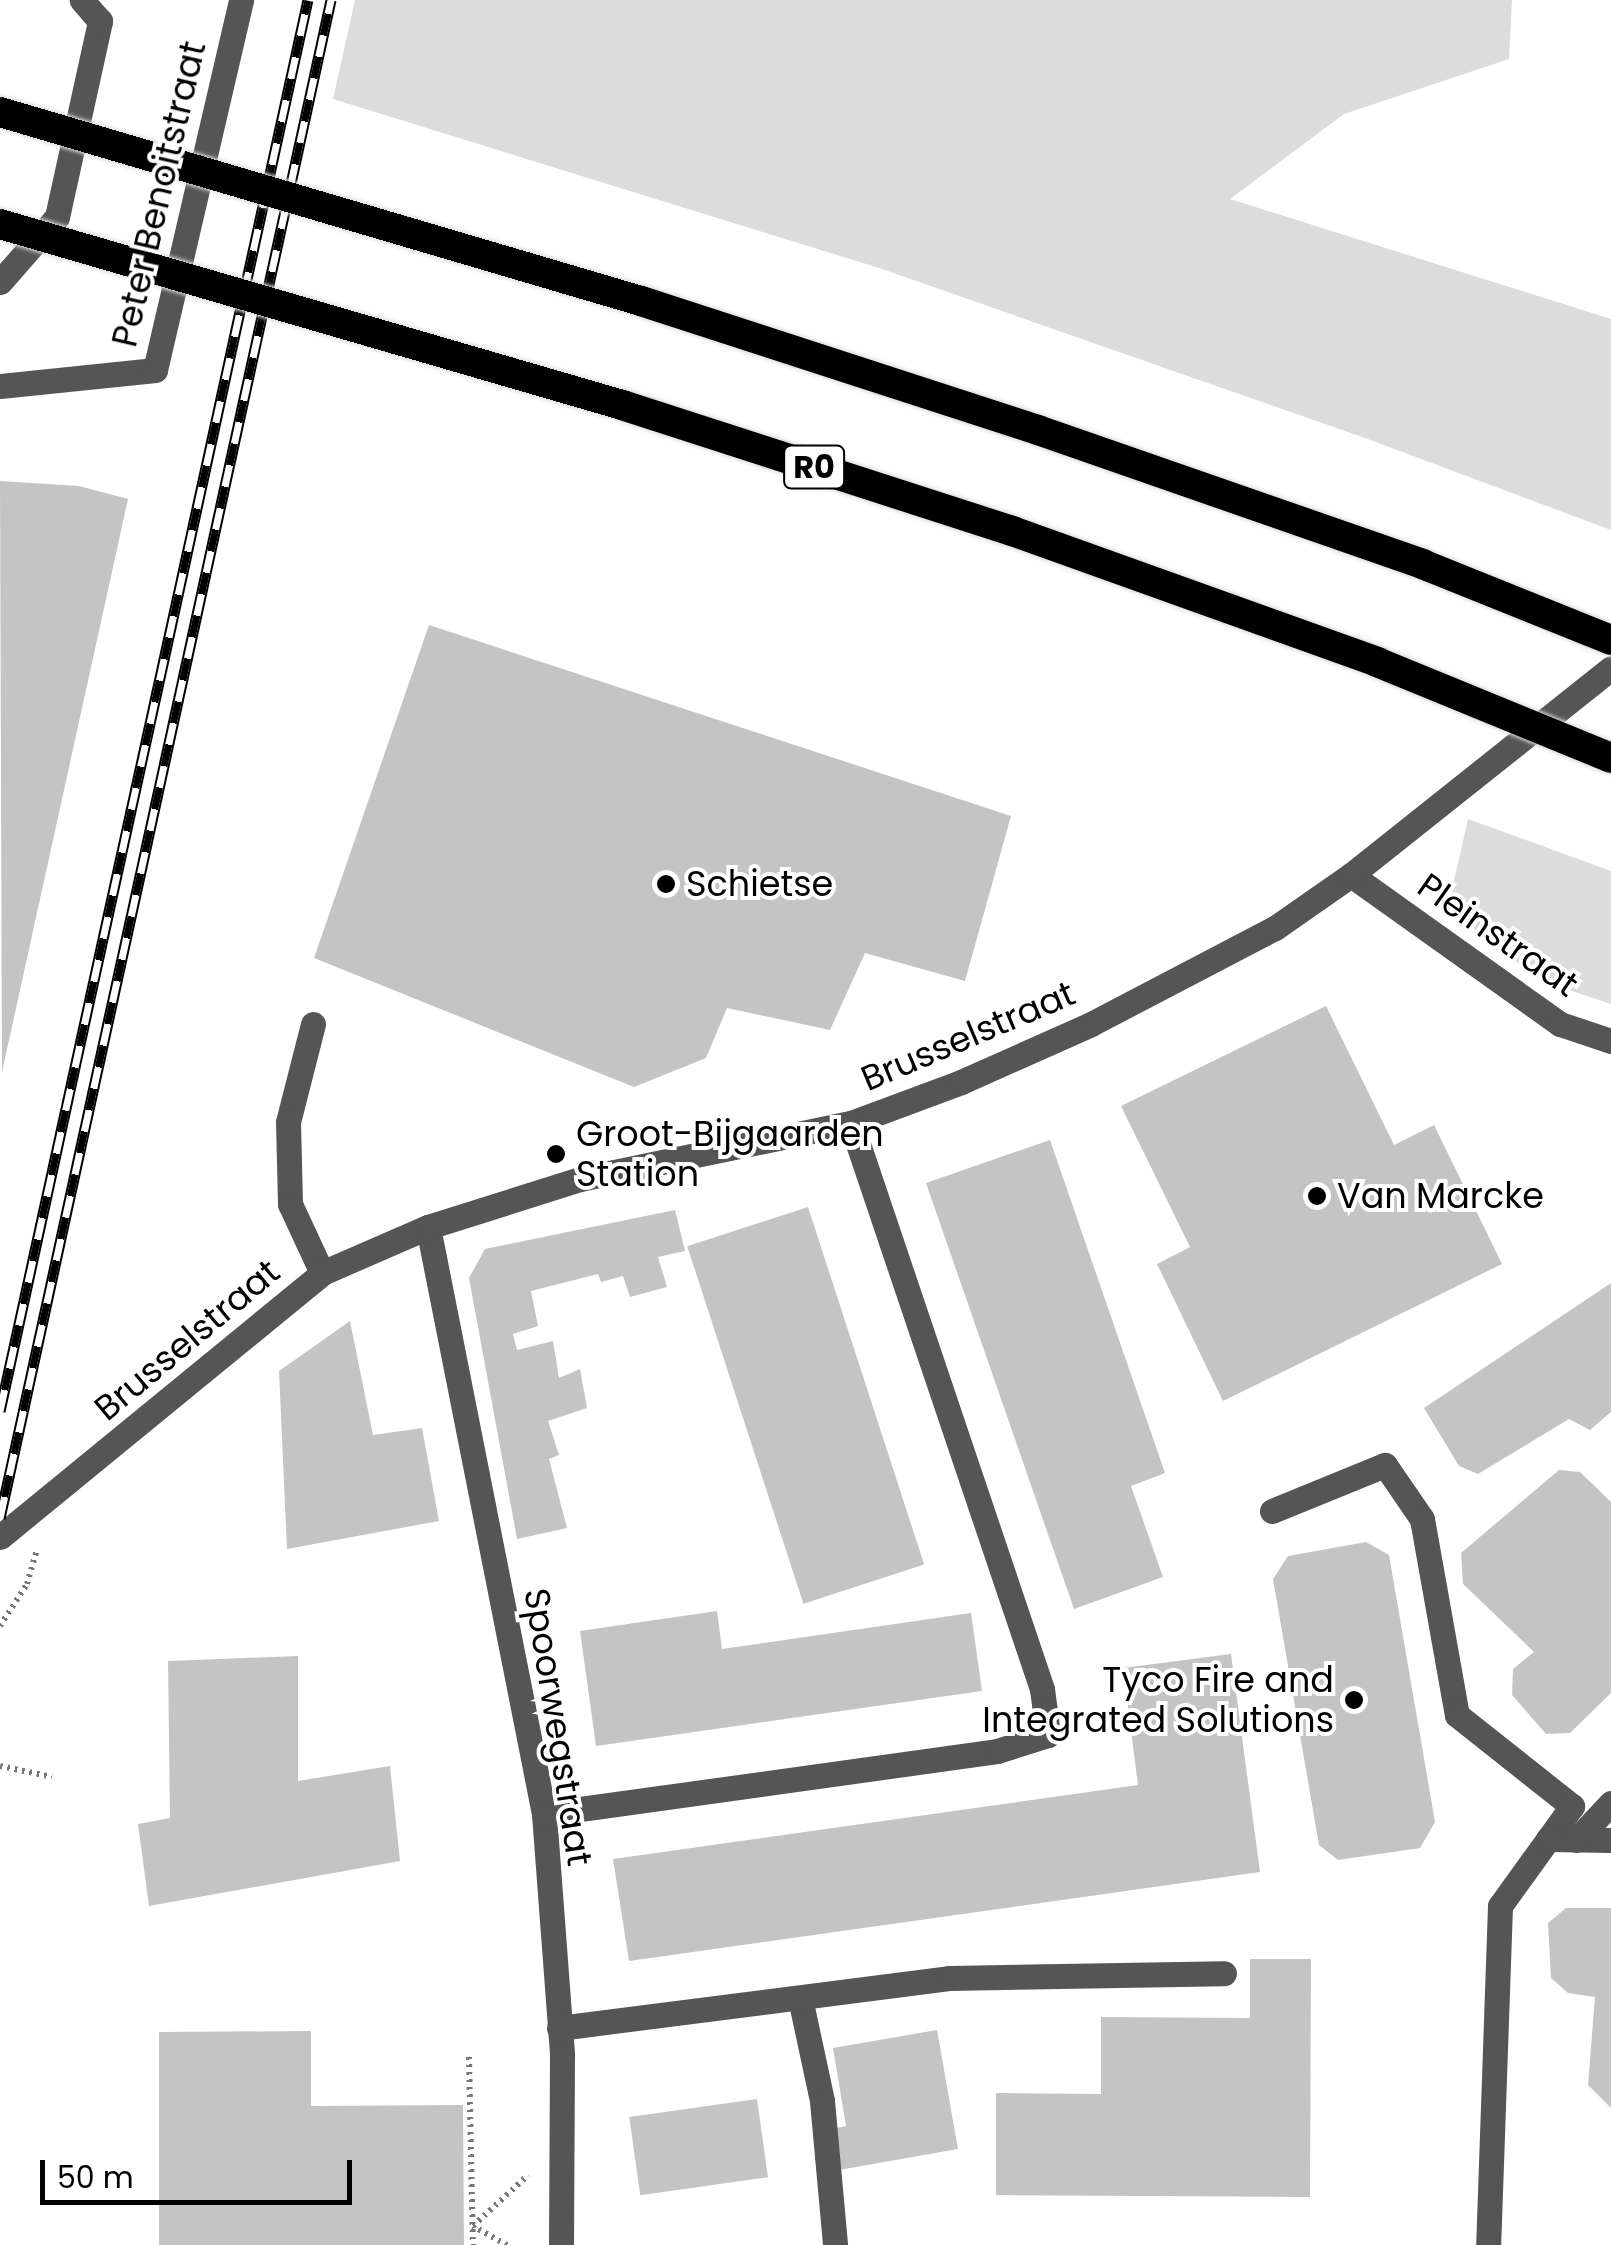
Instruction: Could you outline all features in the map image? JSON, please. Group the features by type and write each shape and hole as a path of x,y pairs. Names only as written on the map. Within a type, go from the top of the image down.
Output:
{"highway":[{"path":"0,112 642,301 1020,424 1422,564 1611,640"},
{"name":"R0","path":"0,224 622,405 1012,531 1377,662 1611,758"}],"street":[{"path":"0,282 57,216 100,21 82,0"},
{"name":"Peter Benoitstraat","path":"0,386 155,370 240,0"},
{"name":"Brusselstraat","path":"0,1538 322,1273 428,1227 580,1179 851,1123 960,1082 1092,1024 1274,928 1351,875 1611,668"},
{"name":"Pleinstraat","path":"1351,875 1560,1024 1611,1041"},
{"path":"313,1024 288,1122 290,1204 322,1273"},
{"path":"544,1814 998,1751 1048,1735 1042,1689 851,1123"},
{"name":"Spoorwegstraat","path":"428,1227 544,1814 558,2028 561,2245"},
{"path":"1272,1511 1384,1465 1422,1519 1457,1715 1572,1806 1500,1906 1488,2245"},
{"path":"1576,1840 1611,1803"},
{"path":"1548,1839 1611,1840"},
{"path":"558,2028 949,1978 1224,1973"},
{"path":"800,1998 822,2100 835,2245"}],"path":[{"path":"0,1626 27,1584 52,1496"},
{"path":"0,1766 52,1778"},
{"path":"469,2058 473,2245"},
{"path":"473,2226 562,2145"},
{"path":"473,2226 507,2245"}],"shaded area":[{"path":"355,0 1512,0 1509,59 1344,114 1230,199 1611,319 1611,530 1365,438 879,268 333,99"},
{"path":"1468,819 1611,871 1611,1004 1557,986 1486,944 1450,898"}],"building":[{"path":"0,481 79,486 128,499 2,1072"},
{"name":"Schietse","path":"429,625 1011,816 965,981 865,953 830,1030 727,1008 706,1058 634,1087 314,958"},
{"name":"Van Marcke","path":"1326,1006 1394,1145 1434,1125 1502,1264 1223,1401 1157,1264 1190,1247 1121,1106"},
{"path":"1050,1140 1165,1473 1131,1486 1163,1577 1074,1609 926,1183"},
{"path":"808,1207 924,1565 803,1604 687,1246"},
{"path":"675,1210 685,1251 658,1257 667,1287 630,1297 623,1276 601,1282 598,1274 531,1291 538,1326 513,1334 517,1350 553,1341 559,1378 580,1369 587,1408 548,1421 559,1455 549,1459 567,1528 517,1539 469,1278 485,1249"},
{"path":"1611,1283 1611,1412 1590,1430 1569,1419 1478,1474 1459,1466 1424,1408"},
{"path":"350,1321 373,1435 422,1428 439,1521 287,1549 279,1371"},
{"path":"1559,1470 1580,1472 1611,1502 1611,1693 1570,1733 1546,1734 1512,1695 1513,1669 1534,1652 1463,1584 1461,1553"},
{"name":"Tyco Fire and Integrated Solutions","path":"1366,1542 1389,1555 1435,1822 1420,1848 1338,1860 1319,1845 1273,1579 1288,1556"},
{"path":"717,1611 722,1649 971,1613 982,1691 596,1746 580,1631"},
{"path":"1231,1654 1260,1872 629,1961 613,1859 1138,1785 1123,1668"},
{"path":"298,1656 298,1781 390,1766 400,1861 149,1906 138,1824 170,1818 168,1661"},
{"path":"1566,1908 1611,1908 1611,2108 1588,2085 1595,1997 1568,1993 1551,1978 1548,1923"},
{"path":"1250,1959 1311,1959 1310,2197 996,2195 996,2093 1101,2094 1101,2017 1250,2018"},
{"path":"937,2030 958,2149 839,2170 832,2129 846,2126 833,2048"},
{"path":"311,2031 311,2106 463,2105 464,2245 159,2245 159,2032"},
{"path":"757,2099 768,2177 640,2195 629,2117"}],"railway":[{"path":"0,1411 308,0"},
{"path":"0,1518 331,0"}],"place":[{"name":"Schietse","path":"666,884"},
{"name":"Groot-Bijgaarden Station","path":"556,1154"},
{"name":"Van Marcke","path":"1317,1196"},
{"name":"Tyco Fire and Integrated Solutions","path":"1354,1700"}]}
